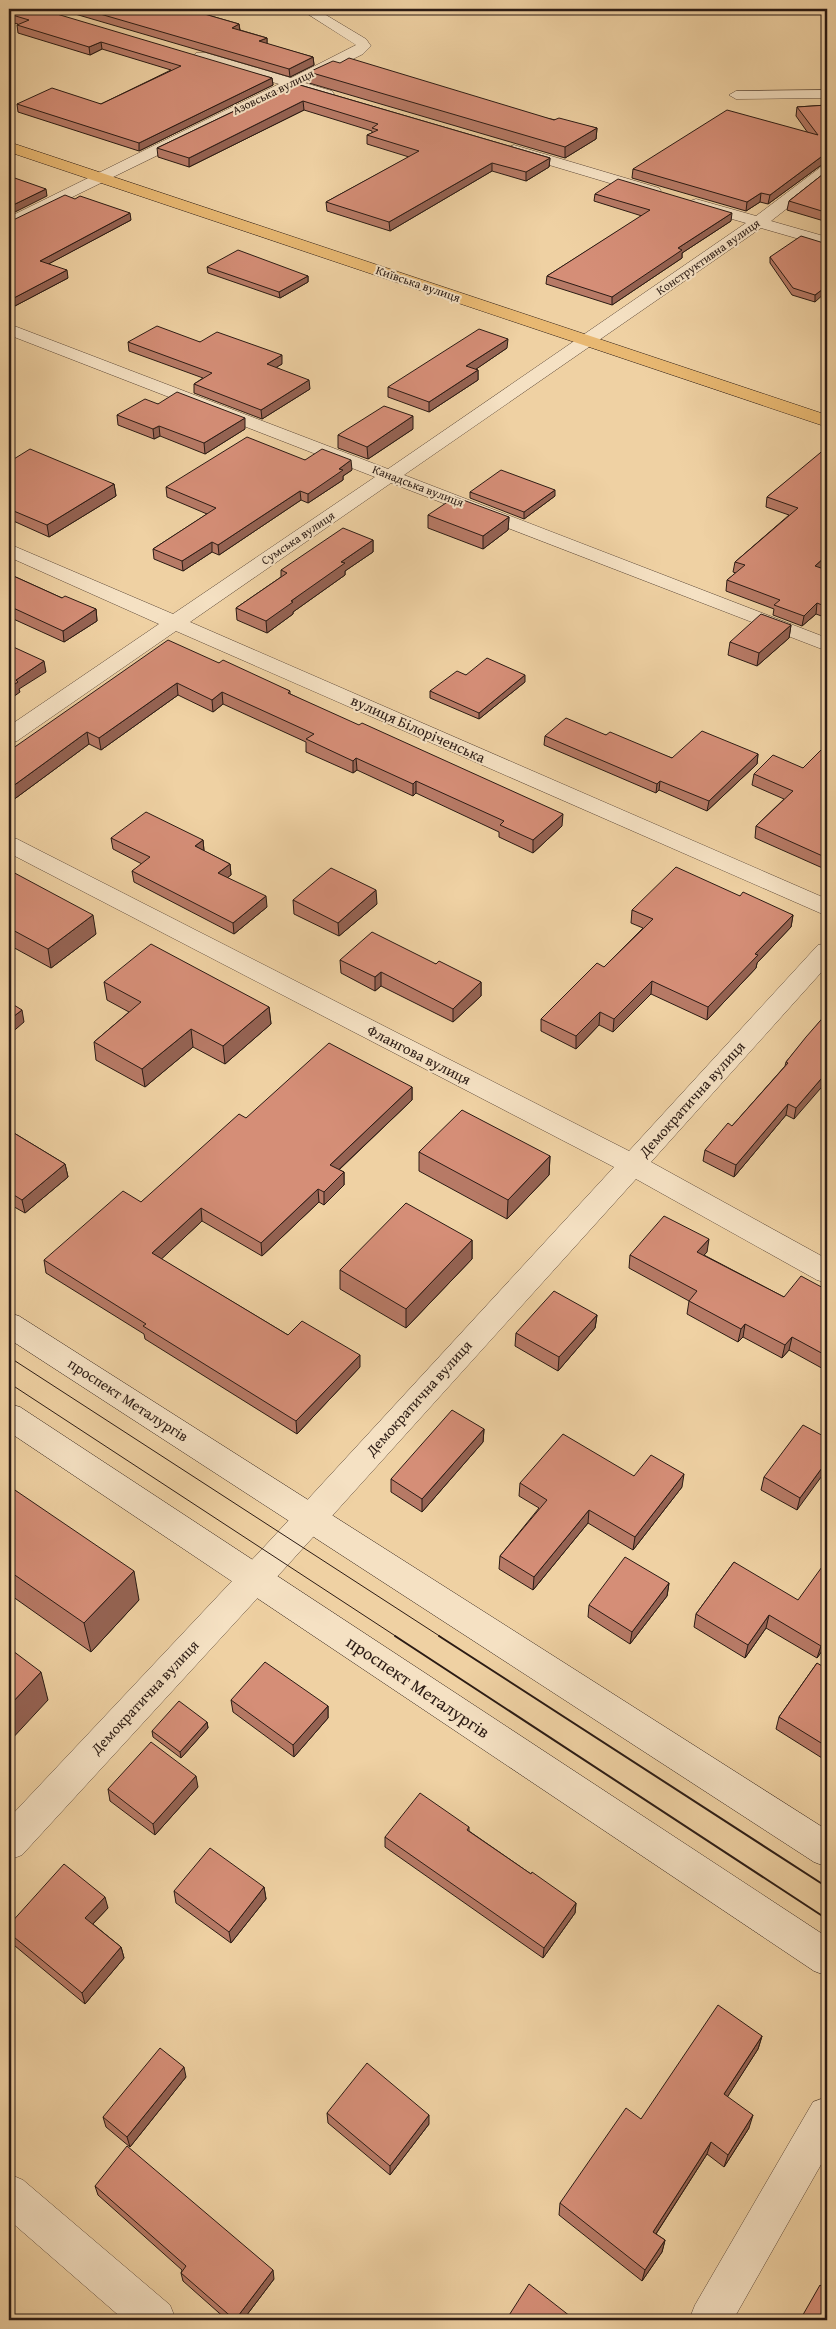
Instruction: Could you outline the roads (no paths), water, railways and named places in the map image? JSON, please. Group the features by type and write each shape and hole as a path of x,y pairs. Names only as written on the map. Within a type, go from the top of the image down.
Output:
{"highway":[{"name":"Київська вулиця","path":"9,147 827,421"}],"street":[{"name":"Азовська вулиця","path":"9,223 364,46 361,42 307,9"},
{"path":"188,53 338,97"},
{"path":"736,95 827,94"},
{"path":"500,146 827,242"},
{"name":"Конструктивна вулиця","path":"587,341 758,222 827,170"},
{"name":"Канадська вулиця","path":"9,329 827,644"},
{"name":"Сумська вулиця","path":"9,736 587,341"},
{"name":"вулиця Білоріченська","path":"9,550 827,908"},
{"name":"Флангова вулиця","path":"9,844 632,1165 827,1272"},
{"name":"Демократична вулиця","path":"9,1843 255,1579 827,951"},
{"name":"проспект Металургів","path":"9,1324 827,1850"},
{"name":"проспект Металургів","path":"9,1416 827,1958"},
{"path":"710,2320 827,2116"},
{"path":"9,2194 155,2320"}],"tram line":[{"path":"9,1357 441,1637"},
{"path":"9,1383 397,1637"},
{"path":"395,1636 827,1919"},
{"path":"439,1636 827,1887"}]}
